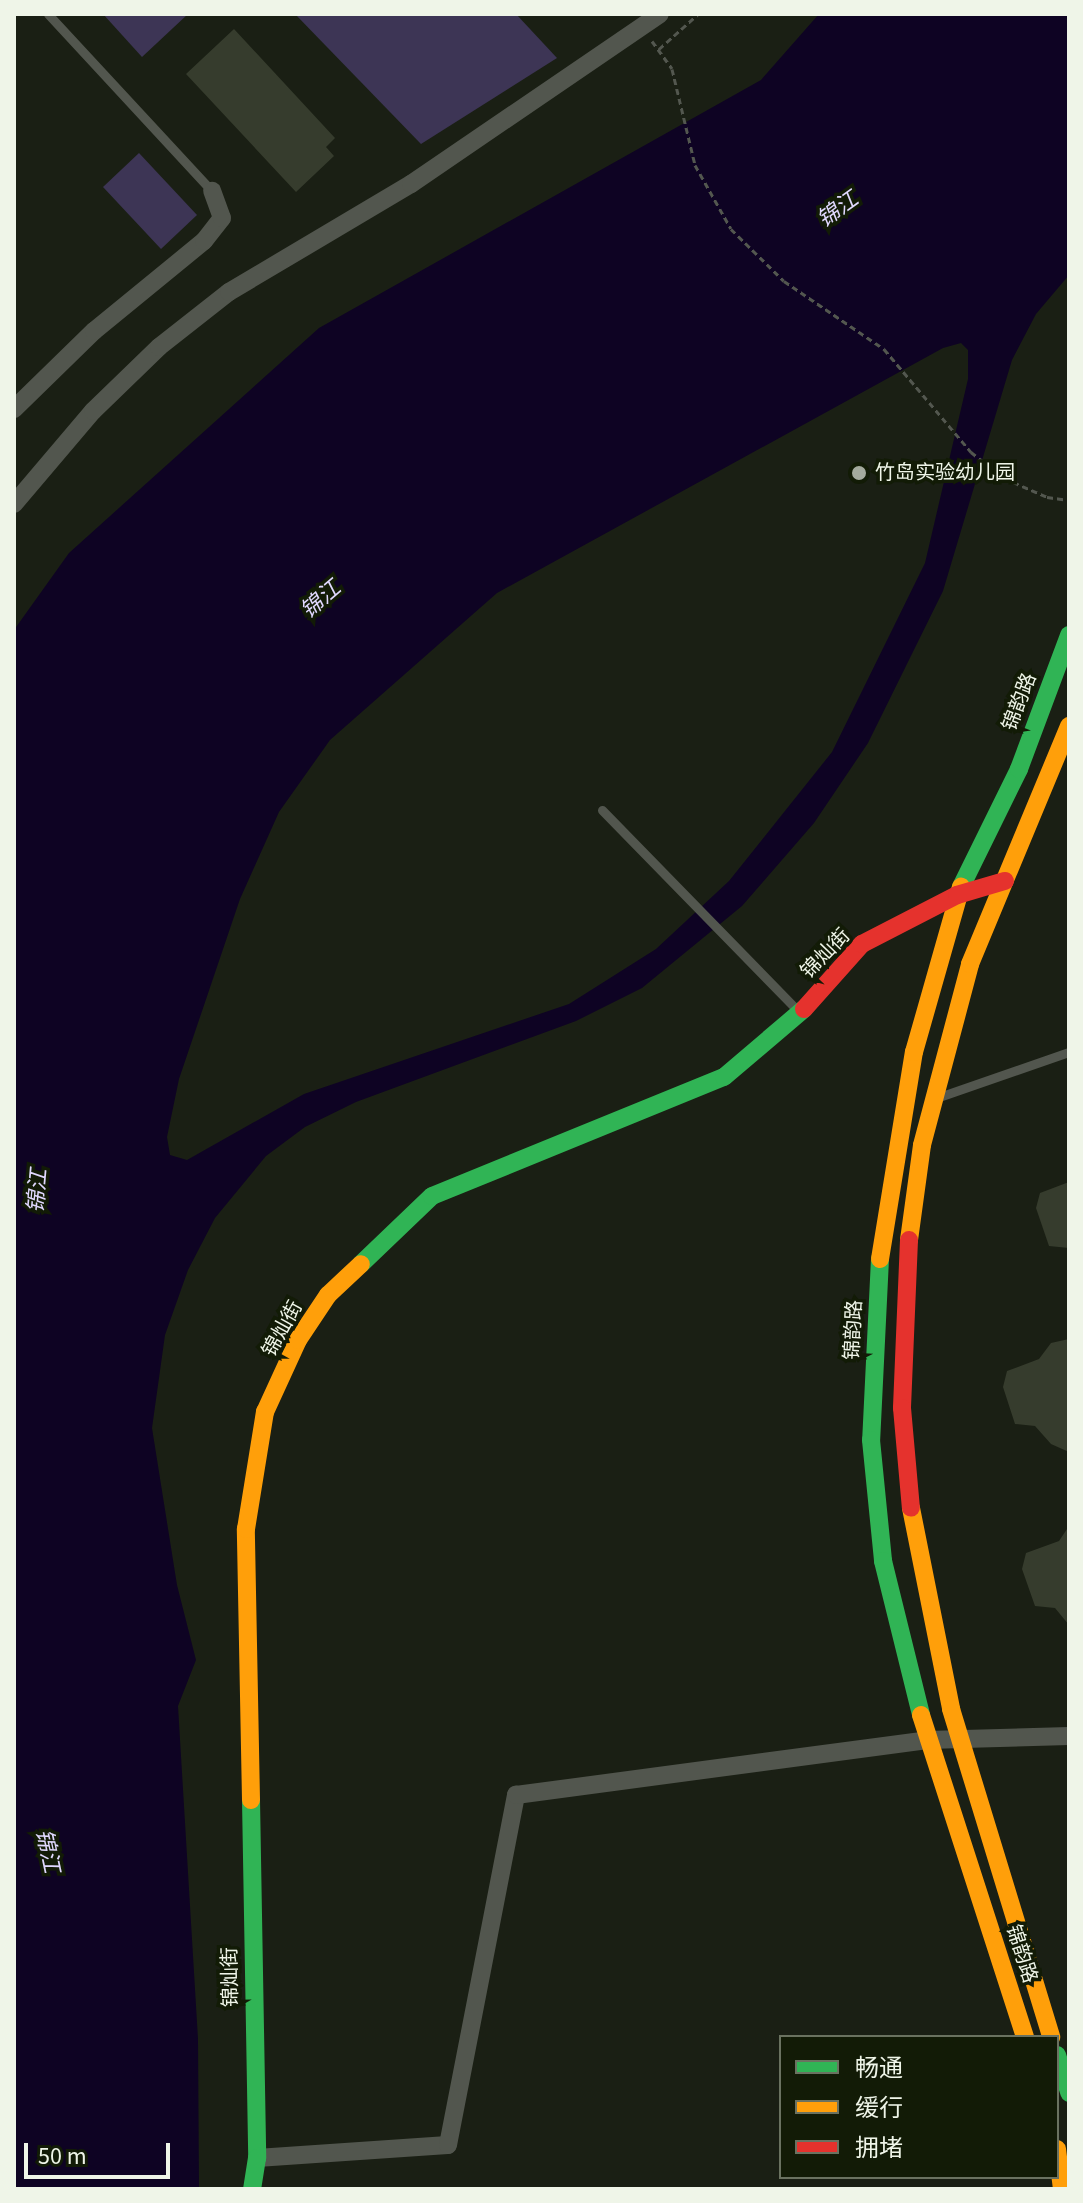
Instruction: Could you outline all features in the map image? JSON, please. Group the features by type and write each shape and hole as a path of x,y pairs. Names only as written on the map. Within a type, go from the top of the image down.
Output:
{"street":[{"path":"14,504 93,411 159,347 229,292 411,184 644,30 660,14"},
{"path":"14,409 94,331 204,241 222,218 212,191"},
{"name":"锦韵路","path":"1024,2035 927,1740 883,1561 871,1440 877,1288 889,1187 914,1052 957,895 1019,769 1069,635"},
{"name":"锦韵路","path":"1050,2035 960,1739 913,1535 902,1408 907,1258 922,1145 970,964 1069,726"},
{"name":"锦灿街","path":"252,2189 257,2158 246,1529 265,1412 298,1340 328,1295 432,1196 724,1077 800,1013 862,944 957,895 1005,881"},
{"path":"257,2158 448,2145 516,1795 927,1740 1069,1736"},
{"path":"1059,2061 1069,2093"},
{"path":"1059,2165 1062,2189"}],"lane":[{"path":"48,14 212,191"},
{"path":"602,810 800,1013"},
{"path":"936,1099 1069,1052"}],"path":[{"path":"658,50 698,14"},
{"path":"644,30 672,69 695,165 731,229 784,281 884,349 971,452 1004,478 1047,497 1069,500"}],"shaded area":[{"path":"103,14 188,14 142,57"},
{"path":"295,14 516,14 557,58 421,144"},
{"path":"139,153 197,215 161,249 103,187"}],"water":[{"name":"锦江","path":"819,14 1069,14 1069,275 1036,314 1012,360 943,591 868,743 814,823 742,906 642,988 576,1021 356,1102 305,1127 266,1156 215,1218 188,1270 165,1335 152,1428 177,1585 196,1660 178,1706 198,2039 199,2189 14,2189 14,630 69,553 319,328 761,80","holes":["961,343 968,350 968,379 925,563 832,752 729,881 656,949 569,1004 304,1094 187,1160 170,1155 167,1137 179,1079 240,899 279,812 330,740 497,593 943,348"]}],"building":[{"path":"234,29 335,138 326,147 334,156 296,192 186,74"},
{"path":"1069,1182 1069,1248 1049,1246 1036,1208 1040,1193"},
{"path":"1069,1339 1069,1452 1051,1444 1035,1426 1015,1424 1003,1387 1007,1371 1039,1359 1051,1343"},
{"path":"1069,1526 1069,1625 1055,1608 1035,1606 1022,1569 1026,1553 1059,1541"}],"traffic: fast":[{"path":"961,887 1019,769 1069,635"},
{"path":"361,1264 432,1196 724,1077 804,1009"},
{"path":"880,1259 871,1440 883,1561 921,1715"},
{"path":"251,1800 257,2158 252,2189"},
{"path":"1059,2061 1069,2093"}],"traffic: slow":[{"path":"909,1240 922,1145 970,964 1069,726"},
{"path":"880,1259 914,1052 961,887"},
{"path":"251,1800 246,1529 265,1412 298,1340 328,1295 361,1264"},
{"path":"911,1508 951,1709 1050,2035"},
{"path":"921,1715 1024,2035"},
{"path":"1059,2165 1062,2189"}],"traffic: jam":[{"path":"804,1009 862,944 957,895 1005,881"},
{"path":"909,1240 902,1408 911,1508"}],"place":[{"name":"竹岛实验幼儿园","path":"859,473"}]}
